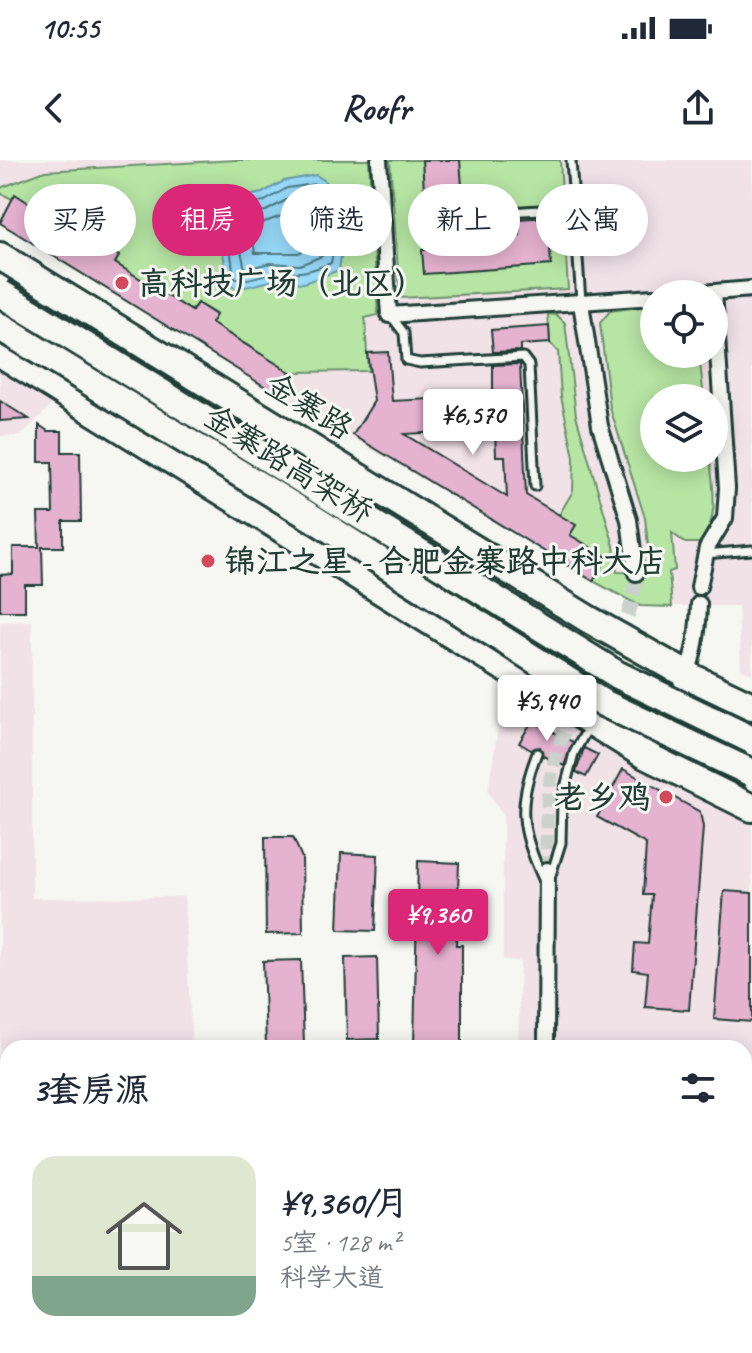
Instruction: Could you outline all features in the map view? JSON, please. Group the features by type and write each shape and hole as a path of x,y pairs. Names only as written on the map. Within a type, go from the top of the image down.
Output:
{"highway":[{"name":"金寨路","path":"0,256 632,653 752,706"},
{"name":"金寨路高架桥","path":"0,293 618,675 752,740"},
{"name":"金寨路高架桥","path":"0,327 319,522 601,702 752,773"},
{"path":"0,353 643,754 752,808"}],"street":[{"path":"379,160 389,315 640,298"},
{"path":"728,291 752,289"},
{"path":"581,303 600,426 629,520 636,573"},
{"path":"699,587 705,554 725,518 727,488 719,368"},
{"path":"643,754 689,676 698,646 699,604"},
{"path":"546,1040 547,870"}],"lane":[{"path":"571,160 572,184"},
{"path":"578,256 581,303"},
{"path":"389,315 404,333 406,360 420,363 523,357 529,365 535,486"},
{"path":"705,554 752,550"},
{"path":"613,684 620,672"},
{"path":"547,888 561,843 562,799 574,753 606,697"},
{"path":"537,753 523,789 526,841 547,888"}],"shaded area":[{"path":"0,160 752,160 752,674 741,669 738,606 640,606 277,394 53,256 136,256 136,184 24,184 24,238 0,223"},
{"path":"0,353 63,393 21,436 0,436"},
{"path":"32,621 32,898 184,897 192,1040 0,1040 0,622"},
{"path":"508,668 752,808 752,1040 518,1040 520,962 503,959 503,816 488,791"}],"green space":[{"path":"235,160 369,160 370,184 280,184 280,256 375,256 378,315 365,318 368,371 290,372 211,323 216,314 197,303 192,311 115,263 119,256 136,256 136,184 24,184 24,200 15,195 12,199 0,193 0,188 45,171"},
{"path":"390,160 560,160 561,184 536,184 536,256 566,256 568,289 400,298"},
{"path":"640,307 640,368 701,368 702,384 640,384 640,472 711,472 713,513 700,543 685,543 672,533 675,570 669,572 672,607 640,606 593,581 607,557 570,535 559,515 573,491 574,457 561,396 558,352 550,343 548,314 557,315 565,323 576,415 614,546 617,572 651,573 645,518 610,408 600,323 610,311"}],"water":[{"path":"316,175 326,184 280,184 280,256 341,256 339,270 304,283 271,281 237,289 228,284 224,256 264,256 264,192 284,181"}],"building":[{"path":"422,160 460,160 462,184 424,184"},
{"name":"高科技广场（北区）","path":"15,194 24,200 24,238 0,223"},
{"path":"536,218 536,256 550,256 551,265 424,274 422,256 520,256 520,219"},
{"name":"高科技广场（北区）","path":"53,256 119,256 115,263 192,311 197,303 216,315 211,323 290,372 277,394"},
{"path":"549,326 550,343 520,345 520,351 493,352 491,330"},
{"path":"388,352 392,401 493,396 493,365 520,364 526,495 576,525 570,535 607,557 593,581 353,435 374,401 367,353","holes":["495,429 496,456 505,456 507,497 404,434"]},
{"path":"0,401 29,419 0,421"},
{"path":"39,425 48,431 62,431 62,452 80,452 81,521 63,521 63,547 42,547 43,585 25,585 25,611 0,611 0,575 13,574 13,547 39,547 38,513 53,513 52,462 39,462"},
{"path":"532,721 573,742 564,766 543,756 540,747 531,750 519,743"},
{"path":"584,748 598,755 586,777 576,772"},
{"path":"623,769 700,812 703,827 689,1010 645,1007 648,972 633,970 635,943 648,944 652,895 643,895 646,844 597,817"},
{"path":"265,837 293,837 302,858 303,933 266,934"},
{"path":"341,853 378,855 375,931 338,930"},
{"path":"418,861 459,863 456,945 462,945 462,1040 414,1040"},
{"path":"724,891 752,893 752,1022 714,1019"},
{"path":"377,957 379,1039 347,1040 345,958"},
{"path":"301,960 304,1040 266,1040 263,961"}],"tunnel":[{"path":"547,870 549,794 558,749 578,705 625,622 633,599 636,573"}],"place":[{"name":"高科技广场（北区）","path":"122,283"},
{"name":"锦江之星 - 合肥金寨路中科大店","path":"208,561"},
{"name":"老乡鸡","path":"666,797"}]}
